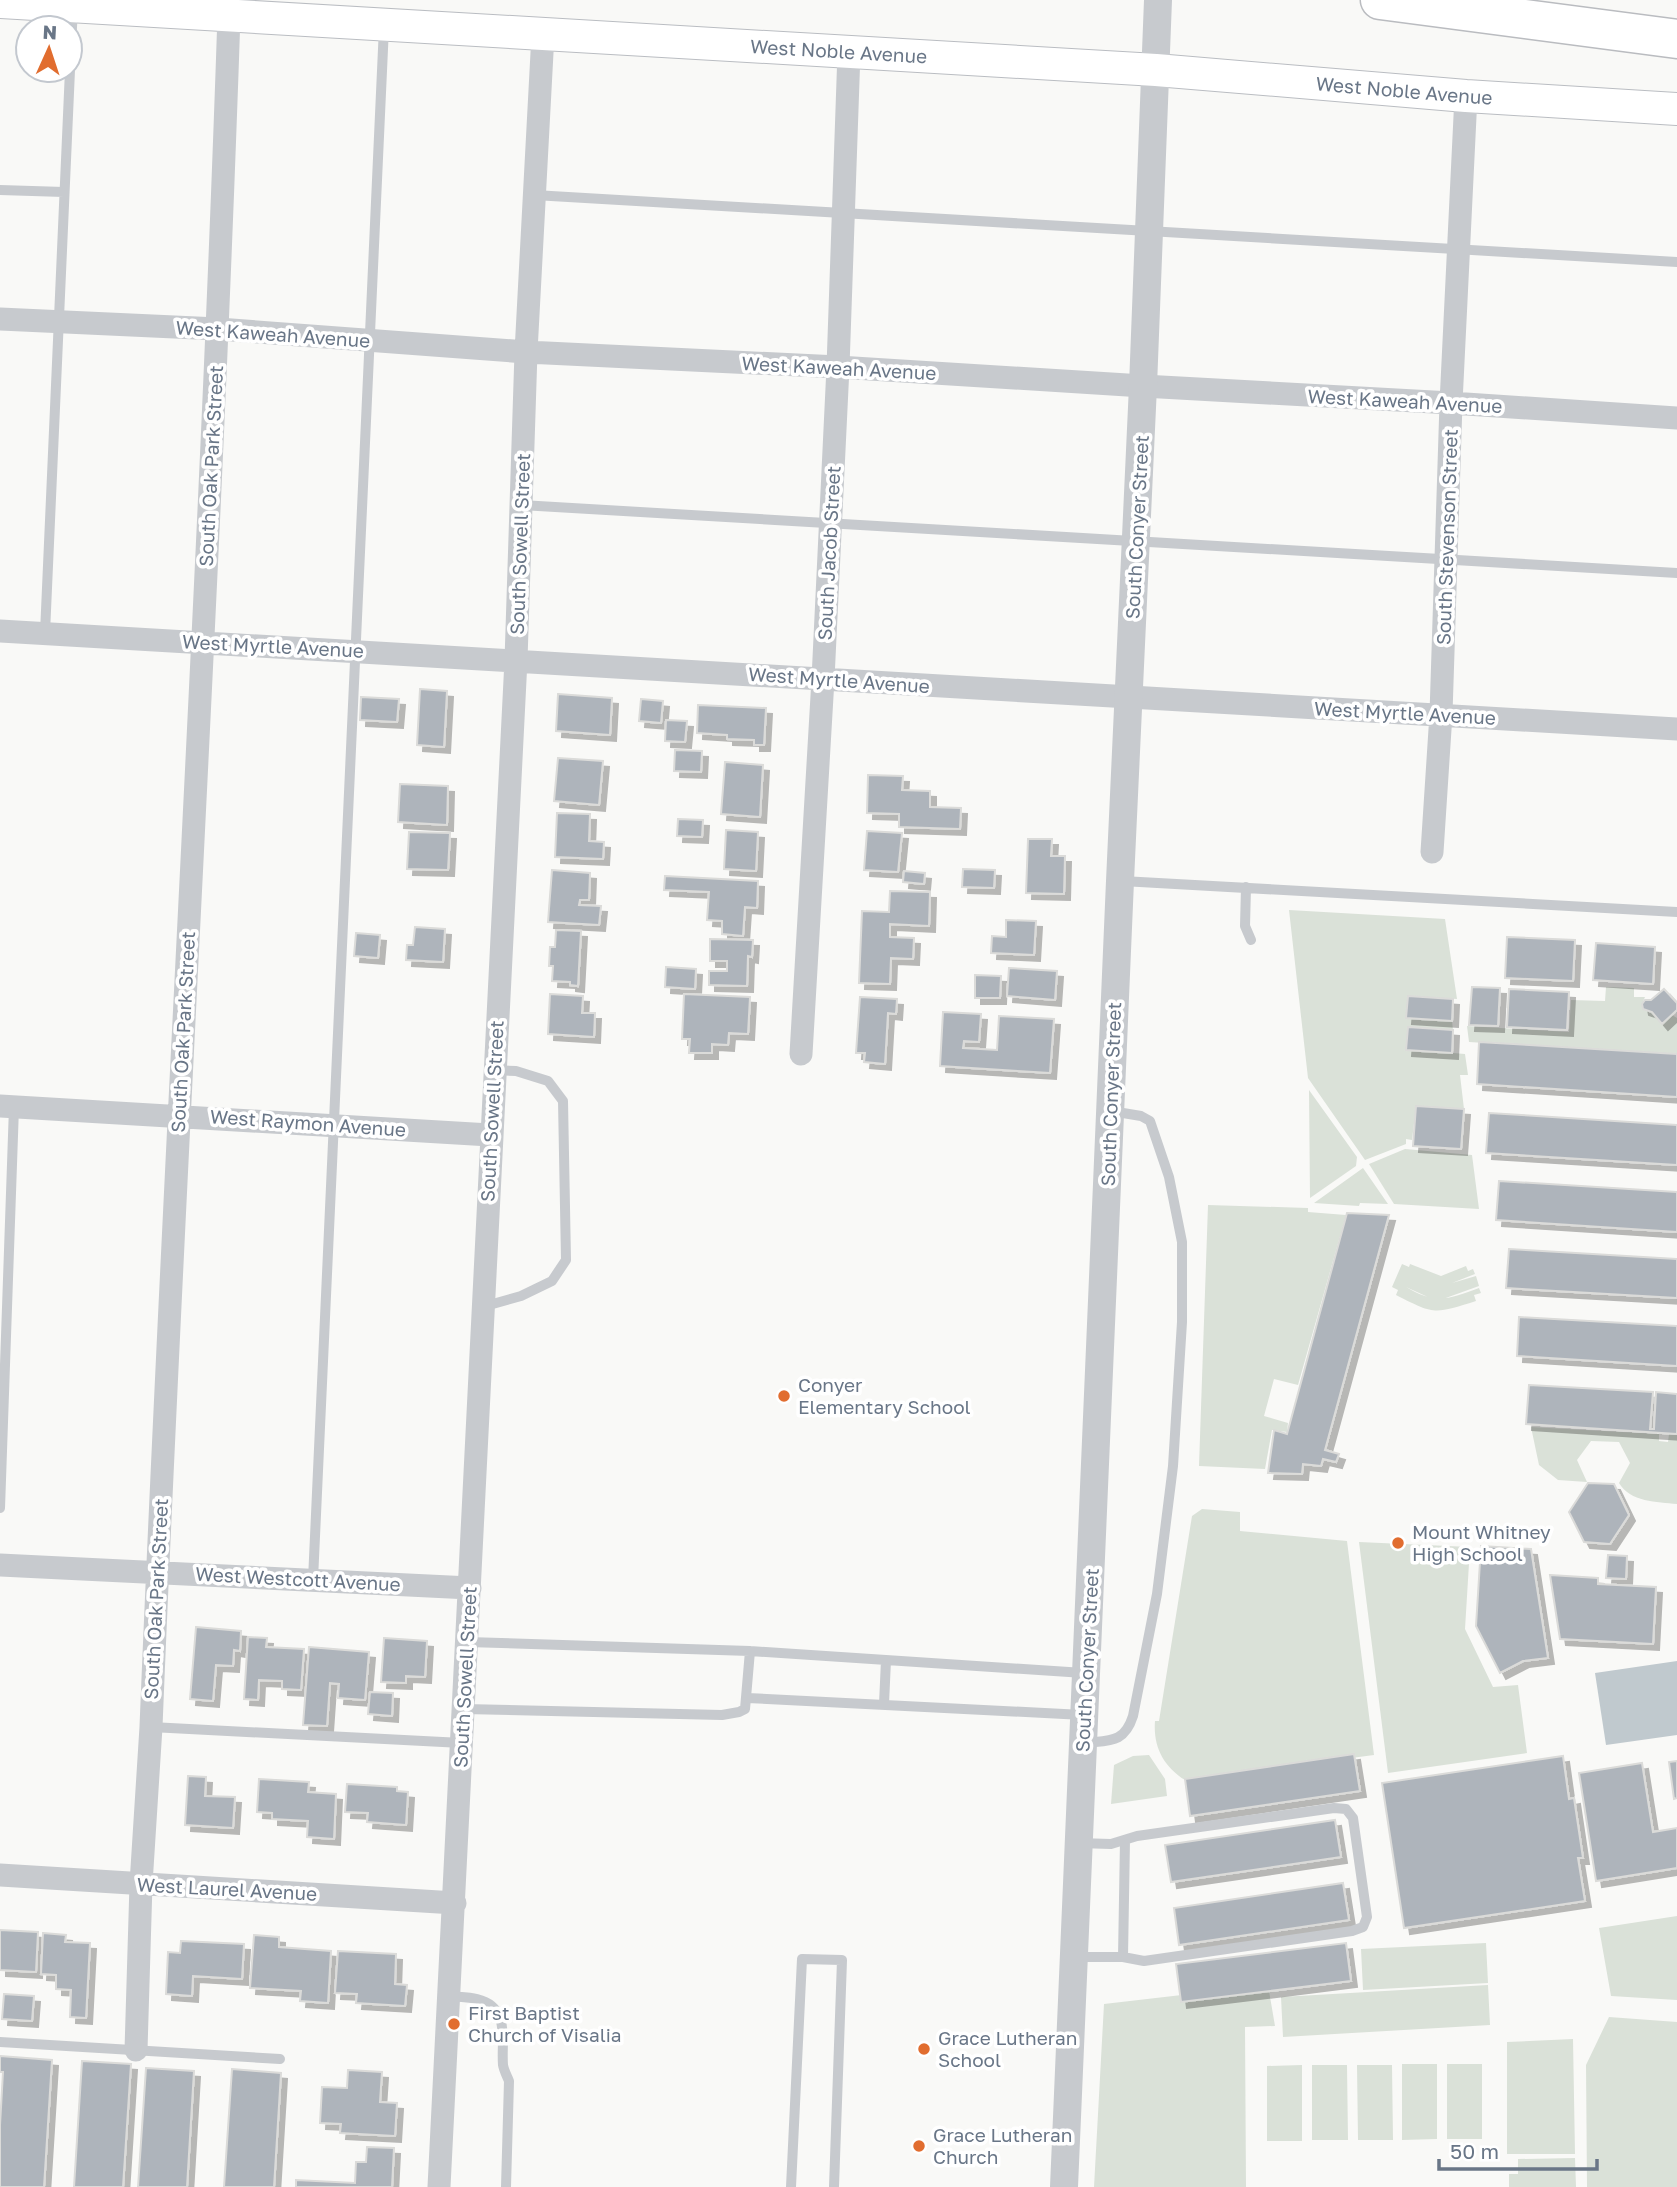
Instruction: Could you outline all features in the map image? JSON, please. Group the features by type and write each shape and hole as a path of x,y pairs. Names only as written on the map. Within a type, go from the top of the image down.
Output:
{"highway":[{"path":"1380,0 1677,39"}],"main road":[{"name":"West Noble Avenue","path":"0,2 1156,70 1466,96 1677,109"}],"street":[{"name":"South Conyer Street","path":"1064,2187 1158,8"},
{"name":"South Oak Park Street","path":"136,2050 141,1884 151,1727 218,329 229,15"},
{"name":"South Sowell Street","path":"439,2187 516,660 526,352 543,34"},
{"name":"South Jacob Street","path":"801,1054 838,367 849,52"},
{"name":"South Stevenson Street","path":"1432,852 1441,714 1451,402 1466,96"},
{"name":"West Kaweah Avenue","path":"0,319 218,329 526,352 1451,402 1677,418"},
{"name":"West Myrtle Avenue","path":"0,631 1677,729"},
{"name":"West Raymon Avenue","path":"7,1106 490,1135"},
{"name":"West Westcott Avenue","path":"0,1565 470,1588"},
{"name":"West Laurel Avenue","path":"0,1875 455,1903"}],"lane":[{"path":"73,6 73,14"},
{"path":"313,1580 384,24"},
{"path":"45,633 69,84"},
{"path":"0,190 64,192"},
{"path":"534,195 1677,262"},
{"path":"521,505 1677,573"},
{"path":"1120,881 1677,912"},
{"path":"1246,887 1245,926 1251,940"},
{"path":"482,1307 521,1296 552,1281 566,1260 563,1101 548,1081 516,1072 494,1070"},
{"path":"0,1508 7,1106"},
{"path":"747,1698 884,1704 1124,1736 1133,1717 1157,1594 1173,1465 1182,1322 1182,1242 1169,1177 1150,1121 1141,1116 1111,1111"},
{"path":"467,1642 750,1651 1087,1673"},
{"path":"464,1709 722,1714 739,1712 745,1709 747,1698 750,1651"},
{"path":"884,1704 887,1660"},
{"path":"151,1727 462,1743"},
{"path":"1073,1956 1144,1961 1352,1931 1363,1927 1367,1917 1353,1818 1346,1809 1334,1808 1137,1836 1111,1844 1078,1843"},
{"path":"1123,1958 1125,1840"},
{"path":"791,2187 802,1959 842,1959 834,2187"},
{"path":"449,1996 480,1999 492,2007 501,2019 505,2031 503,2068 509,2081 506,2187"},
{"path":"0,2042 280,2059"}],"shaded area":[{"path":"1289,910 1445,919 1457,999 1408,996 1406,1018 1452,1021 1453,1030 1408,1027 1406,1049 1465,1054 1468,1075 1460,1075 1464,1109 1416,1106 1412,1140 1406,1139 1406,1144 1365,1160 1308,1078"},
{"path":"1606,987 1634,988 1634,997 1645,997 1643,1009 1652,1012 1662,1024 1672,1015 1677,1018 1677,1055 1469,1042 1467,1026 1569,1032 1571,1000 1605,1001"},
{"path":"1309,1090 1357,1157 1356,1166 1310,1198"},
{"path":"1405,1149 1472,1155 1479,1209 1394,1204 1369,1164"},
{"path":"1363,1168 1388,1204 1360,1203 1359,1206 1314,1203"},
{"path":"1208,1205 1308,1208 1308,1212 1346,1215 1298,1385 1274,1379 1264,1416 1288,1423 1287,1432 1272,1430 1265,1469 1199,1466"},
{"path":"1402,1264 1409,1267 1410,1264 1441,1276 1466,1266 1468,1271 1473,1269 1475,1274 1452,1283 1476,1276 1479,1286 1446,1298 1479,1288 1481,1293 1474,1295 1476,1301 1443,1310 1427,1309 1396,1295 1398,1290 1392,1287"},
{"path":"1531,1427 1659,1434 1659,1441 1668,1442 1669,1434 1677,1435 1677,1504 1645,1500 1624,1489 1619,1483 1630,1463 1619,1442 1591,1441 1577,1460 1587,1482 1558,1480 1539,1465"},
{"path":"1202,1509 1240,1512 1240,1531 1347,1541 1374,1755 1185,1780 1165,1762 1156,1739 1155,1721 1159,1721 1192,1516"},
{"path":"1359,1542 1470,1547 1465,1629 1493,1687 1518,1685 1527,1753 1388,1773"},
{"path":"1677,1661 1677,1735 1606,1745 1595,1673"},
{"path":"1149,1755 1165,1779 1167,1796 1111,1804 1114,1765 1133,1756"},
{"path":"1677,1916 1677,2000 1611,1996 1599,1928"},
{"path":"1486,1943 1488,1983 1363,1990 1361,1949"},
{"path":"1268,1985 1275,2026 1245,2027 1246,2187 1094,2187 1104,2004"},
{"path":"1488,1985 1490,2025 1283,2037 1281,1997"},
{"path":"1609,2017 1677,2022 1677,2187 1587,2187 1586,2065"},
{"path":"1573,2039 1575,2154 1507,2154 1507,2042"},
{"path":"1402,2064 1437,2064 1437,2139 1402,2140"},
{"path":"1447,2064 1482,2064 1482,2139 1447,2139"},
{"path":"1302,2065 1302,2141 1267,2141 1267,2066"},
{"path":"1312,2065 1347,2065 1348,2140 1312,2140"},
{"path":"1357,2065 1392,2065 1393,2140 1358,2140"},
{"path":"1575,2158 1576,2187 1509,2187 1509,2174 1518,2174 1518,2159"}],"building":[{"path":"420,689 447,691 444,747 417,745"},
{"path":"558,694 612,698 610,735 556,731"},
{"path":"361,697 399,699 397,722 360,720"},
{"path":"641,699 663,701 661,723 639,721"},
{"path":"698,705 766,708 764,745 754,745 754,740 727,739 727,735 697,733"},
{"path":"666,720 687,721 685,742 665,741"},
{"path":"675,750 702,751 701,772 674,771"},
{"path":"558,758 603,761 599,805 554,801"},
{"path":"725,762 763,765 760,817 721,814"},
{"path":"868,775 903,776 902,790 930,791 930,807 961,808 960,829 899,827 899,814 867,813"},
{"path":"400,784 448,786 447,825 398,822"},
{"path":"557,813 590,814 589,841 604,842 603,859 555,857"},
{"path":"678,819 703,820 702,837 677,836"},
{"path":"726,830 758,832 756,871 724,869"},
{"path":"867,831 902,833 898,872 864,870"},
{"path":"409,832 450,833 448,870 407,869"},
{"path":"1028,839 1052,839 1051,856 1065,856 1064,894 1026,893"},
{"path":"963,869 995,870 994,888 962,887"},
{"path":"552,870 590,873 589,900 580,900 579,905 601,906 599,925 548,922"},
{"path":"904,871 925,873 924,884 903,882"},
{"path":"665,876 758,881 757,908 745,907 743,936 722,934 722,921 707,920 709,892 664,890"},
{"path":"890,891 930,892 929,926 890,924 890,937 914,938 913,959 891,958 890,984 859,983 862,911 889,912"},
{"path":"1006,920 1036,921 1034,955 991,953 992,936 1006,937"},
{"path":"415,927 445,929 443,962 406,960 407,945 413,945"},
{"path":"556,930 581,931 578,986 570,985 570,982 552,981 553,966 549,966 550,947 555,947"},
{"path":"356,933 380,935 378,958 354,956"},
{"path":"1507,937 1575,940 1573,981 1505,978"},
{"path":"710,939 753,940 752,957 748,956 747,986 709,985 709,971 727,971 727,961 710,961"},
{"path":"1596,943 1655,947 1653,984 1593,980"},
{"path":"666,967 696,969 695,989 665,987"},
{"path":"1009,968 1057,971 1055,1000 1007,996"},
{"path":"975,975 1001,976 1000,998 975,998"},
{"path":"1472,987 1500,988 1498,1026 1469,1025"},
{"path":"1509,989 1569,992 1567,1030 1507,1027"},
{"path":"1664,989 1677,1003 1677,1010 1662,1024 1652,1012 1643,1009 1642,1004"},
{"path":"550,994 583,996 582,1013 595,1013 594,1037 548,1034"},
{"path":"684,994 750,997 748,1034 729,1033 728,1045 712,1044 712,1053 689,1053 690,1039 682,1039"},
{"path":"1408,996 1453,999 1452,1021 1406,1018"},
{"path":"860,997 897,999 896,1014 888,1013 885,1064 864,1062 865,1053 856,1053"},
{"path":"943,1012 981,1014 979,1042 964,1041 963,1048 997,1050 999,1016 1054,1019 1050,1073 940,1066"},
{"path":"1408,1027 1453,1030 1452,1053 1406,1050"},
{"path":"1479,1042 1677,1054 1677,1097 1477,1084"},
{"path":"1416,1106 1464,1109 1461,1149 1413,1146"},
{"path":"1489,1113 1677,1125 1677,1165 1486,1153"},
{"path":"1499,1181 1677,1192 1677,1232 1496,1220"},
{"path":"1347,1213 1389,1215 1325,1450 1339,1454 1336,1462 1323,1459 1321,1466 1303,1464 1302,1474 1268,1473 1274,1430 1287,1434"},
{"path":"1509,1249 1677,1259 1677,1298 1506,1288"},
{"path":"1519,1317 1677,1326 1677,1366 1517,1356"},
{"path":"1529,1385 1653,1392 1650,1429 1654,1429 1656,1392 1677,1394 1677,1434 1526,1424"},
{"path":"1588,1483 1614,1484 1629,1515 1610,1544 1584,1542 1569,1512"},
{"path":"1481,1546 1531,1549 1548,1658 1523,1661 1500,1673 1476,1626"},
{"path":"1608,1555 1627,1556 1626,1579 1606,1578"},
{"path":"1550,1575 1598,1578 1598,1584 1656,1587 1653,1644 1560,1639"},
{"path":"196,1627 241,1631 240,1651 234,1650 233,1666 216,1665 213,1701 190,1699"},
{"path":"248,1637 267,1638 266,1647 304,1649 301,1690 282,1689 282,1681 259,1680 258,1700 244,1699"},
{"path":"384,1638 427,1641 425,1677 406,1676 406,1683 381,1682"},
{"path":"309,1647 369,1652 365,1700 338,1698 339,1684 330,1683 327,1726 303,1725"},
{"path":"370,1692 393,1693 392,1716 368,1714"},
{"path":"1354,1754 1360,1791 1190,1816 1185,1779"},
{"path":"1563,1756 1569,1799 1574,1798 1583,1858 1578,1858 1585,1901 1404,1928 1382,1783"},
{"path":"1677,1761 1677,1798 1674,1799 1669,1762"},
{"path":"1642,1763 1653,1832 1677,1828 1677,1868 1596,1881 1579,1773"},
{"path":"188,1776 206,1777 205,1796 235,1797 233,1828 185,1825"},
{"path":"259,1779 309,1782 308,1792 336,1794 334,1839 307,1837 308,1821 272,1819 272,1813 257,1812"},
{"path":"347,1784 397,1787 397,1791 408,1792 406,1825 367,1822 368,1813 345,1812"},
{"path":"1335,1820 1341,1857 1171,1882 1165,1845"},
{"path":"1343,1883 1349,1920 1179,1945 1174,1908"},
{"path":"0,1930 38,1932 36,1972 0,1970"},
{"path":"43,1933 66,1935 65,1942 90,1943 86,2018 70,2017 71,1990 56,1989 56,1975 41,1974"},
{"path":"254,1935 279,1937 279,1947 331,1951 328,2003 300,2001 301,1991 250,1988"},
{"path":"181,1941 244,1944 242,1979 193,1976 192,1996 166,1994 168,1952 180,1953"},
{"path":"1346,1943 1351,1981 1181,2002 1176,1964"},
{"path":"338,1951 396,1954 395,1984 407,1985 405,2006 356,2003 357,1994 335,1993"},
{"path":"4,1994 34,1996 32,2021 2,2019"},
{"path":"0,2056 52,2060 44,2187 0,2187 3,2072 0,2072"},
{"path":"82,2061 131,2064 123,2187 74,2187"},
{"path":"146,2068 194,2071 187,2187 138,2187"},
{"path":"232,2069 281,2073 274,2187 224,2187"},
{"path":"348,2070 382,2072 380,2102 397,2103 395,2136 340,2133 341,2124 320,2123 322,2087 347,2088"},
{"path":"367,2147 394,2148 392,2187 296,2187 296,2180 355,2183 356,2162 366,2162"}],"place":[{"name":"Conyer Elementary School","path":"784,1396"},
{"name":"Mount Whitney High School","path":"1398,1543"},
{"name":"First Baptist Church of Visalia","path":"454,2024"},
{"name":"Grace Lutheran School","path":"924,2049"},
{"name":"Grace Lutheran Church","path":"919,2146"}]}
